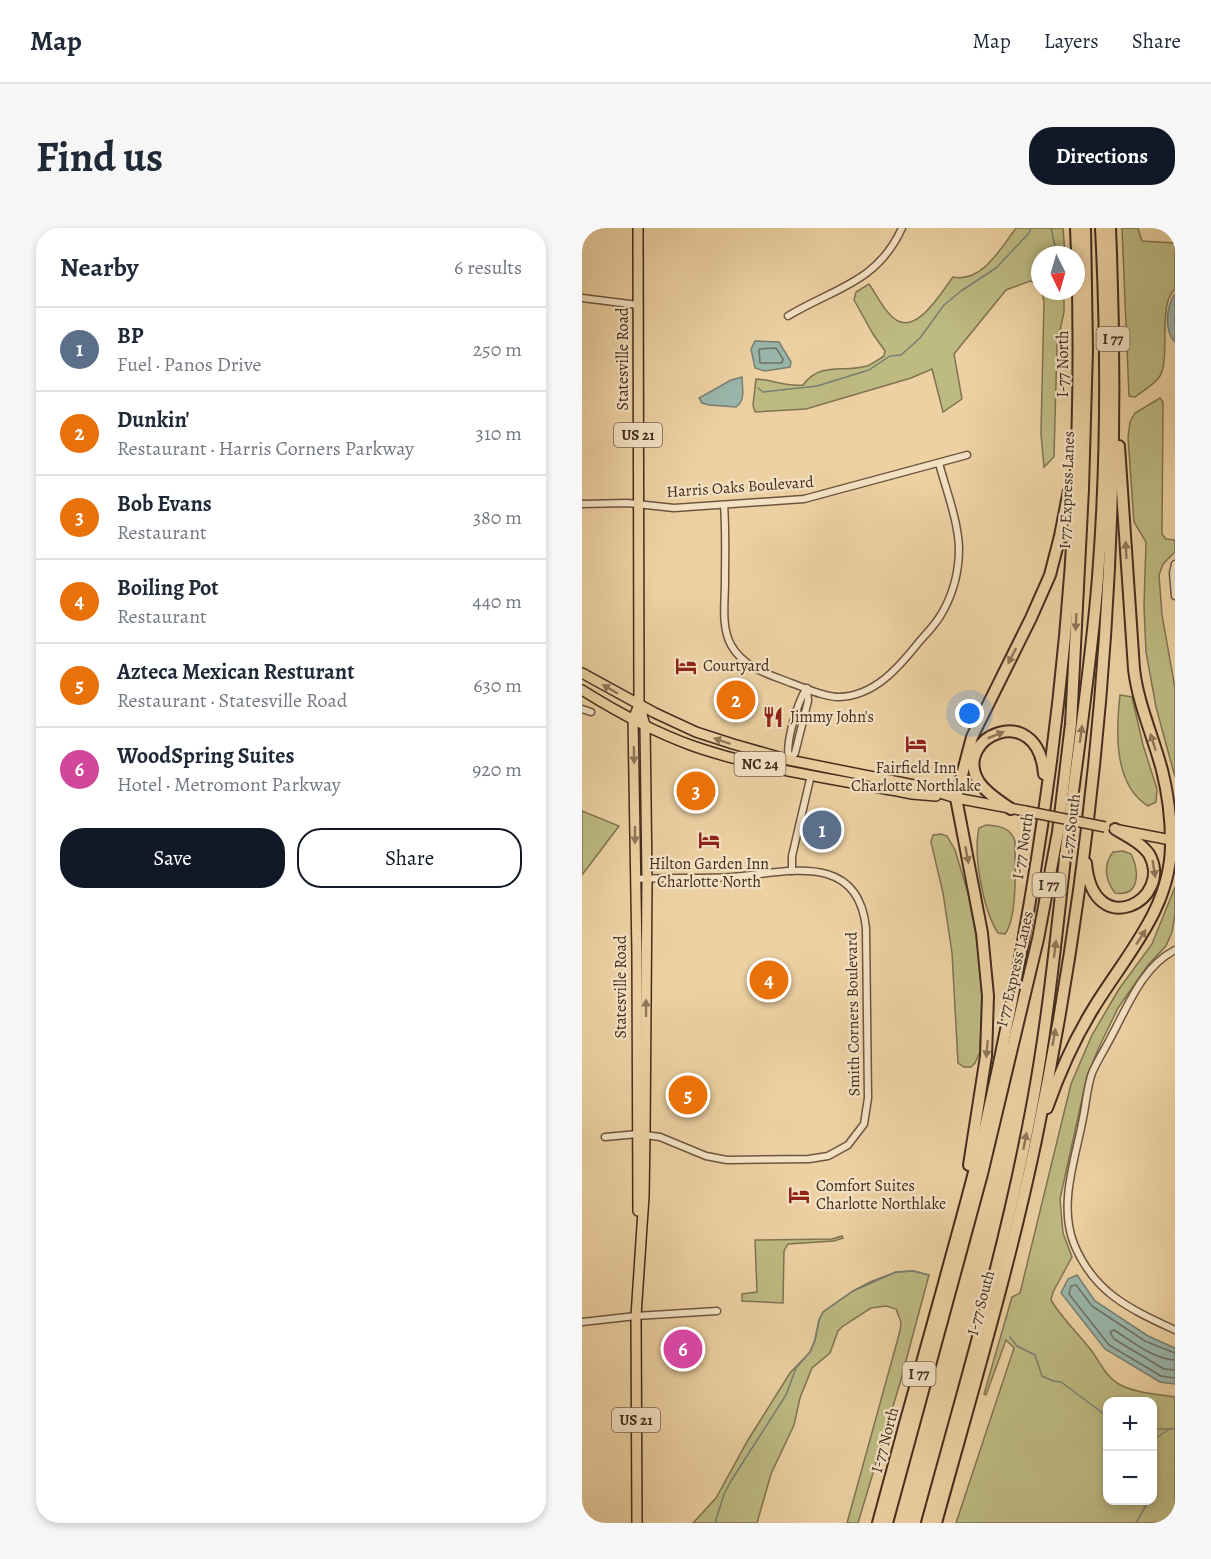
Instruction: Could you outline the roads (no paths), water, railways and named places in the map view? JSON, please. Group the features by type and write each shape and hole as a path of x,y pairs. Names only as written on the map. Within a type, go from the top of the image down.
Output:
{"highway":[{"name":"I-77 North","path":"878,1523 982,1139 1004,1039 1046,793 1065,624 1077,441 1076,228"},
{"name":"I 77 Express Lanes","path":"887,1523 982,1173 1040,930 1058,832 1071,724 1083,477 1087,349 1085,228"},
{"name":"I 77 Express Lanes","path":"927,1523 987,1304 1011,1206 1035,1089 1050,989 1091,651 1101,540 1106,394 1101,228"},
{"name":"I-77 South","path":"936,1523 1003,1280 1036,1136 1069,954 1084,844 1097,726 1111,514 1114,394 1110,228"},
{"path":"1036,1136 1058,1079 1079,1034 1157,908 1167,878 1174,841 1164,780 1139,700 1134,669 1122,473 1114,394"},
{"path":"959,1225 984,1074 989,1013 985,950 956,798 972,737 1050,575 1062,529 1077,441"},
{"path":"1011,809 984,788 977,779 975,770 975,755 979,746 985,739 997,732 1017,732 1029,737 1035,744 1042,757 1046,793"},
{"path":"1084,844 1088,877 1096,897 1112,907 1135,906 1152,890 1156,875 1154,865 1143,847 1110,828"}],"main road":[{"name":"Statesville Road","path":"638,228 639,705 645,725 647,878 642,1134"},
{"name":"NC 24","path":"582,673 639,705 714,738 789,760 914,785 956,798 1174,841"},
{"name":"NC 24","path":"582,690 645,725 709,751 912,794 956,798"},
{"name":"Statesville Road","path":"637,1523 636,1316 644,1196 633,719 639,705"},
{"path":"636,919 640,922 647,951"},
{"path":"637,939 641,961 647,963"}],"street":[{"path":"788,316 863,277 886,255 902,228"},
{"path":"582,298 638,305"},
{"name":"Harris Oaks Boulevard","path":"582,504 674,508 812,498 967,455"},
{"path":"724,505 725,628 731,645 749,665 807,688 840,697 871,688 891,675 942,613 956,576 959,548 939,463"},
{"path":"1175,564 1173,573 1175,596"},
{"path":"789,760 787,752 800,699 807,688"},
{"path":"582,709 591,712"},
{"path":"792,871 793,850 811,774"},
{"name":"Smith Corners Boulevard","path":"605,1137 642,1134 675,1142 706,1156 727,1160 809,1159 838,1152 855,1137 864,1124 867,1111 866,928 862,907 853,891 835,877 808,870 732,877 635,879"},
{"path":"1175,950 1151,969 1135,992 1092,1074 1071,1178 1068,1206 1069,1224 1074,1244 1095,1280 1121,1304 1175,1330"},
{"path":"582,1322 717,1311"}],"water":[{"path":"1175,294 1175,342 1169,332 1168,319 1170,305"},
{"path":"755,341 779,342 791,362 790,367 765,371 755,368 751,349"},
{"path":"742,377 742,397 736,407 709,405 702,403 699,398 731,380"},
{"path":"1077,1275 1095,1301 1148,1336 1175,1348 1175,1384 1160,1382 1105,1349 1061,1293 1068,1279"}],"waterway":[{"path":"758,388 763,392 817,386 869,370 890,356 901,355 920,338 944,305 996,268 1031,228"},
{"path":"1051,228 1055,246"},
{"path":"1168,228 1175,229"},
{"path":"715,1523 724,1494 731,1481 786,1395 796,1368 810,1352 823,1312 853,1291 896,1272 913,1271 929,1275"},
{"path":"1010,1337 1017,1346 1035,1355 1042,1376 1061,1382 1103,1413"},
{"path":"1157,1429 1175,1429"},
{"path":"1157,1437 1169,1429"},
{"path":"1136,1523 1146,1505"}],"place":[{"name":"Courtyard","path":"686,666"},
{"name":"Dunkin'","path":"736,700"},
{"name":"Jimmy John's","path":"773,717"},
{"name":"Fairfield Inn Charlotte Northlake","path":"916,744"},
{"name":"Bob Evans","path":"696,791"},
{"name":"BP","path":"822,830"},
{"name":"Hilton Garden Inn Charlotte North","path":"709,840"},
{"name":"Boiling Pot","path":"769,980"},
{"name":"Azteca Mexican Resturant","path":"688,1095"},
{"name":"Comfort Suites Charlotte Northlake","path":"799,1195"},
{"name":"WoodSpring Suites","path":"683,1349"}]}
